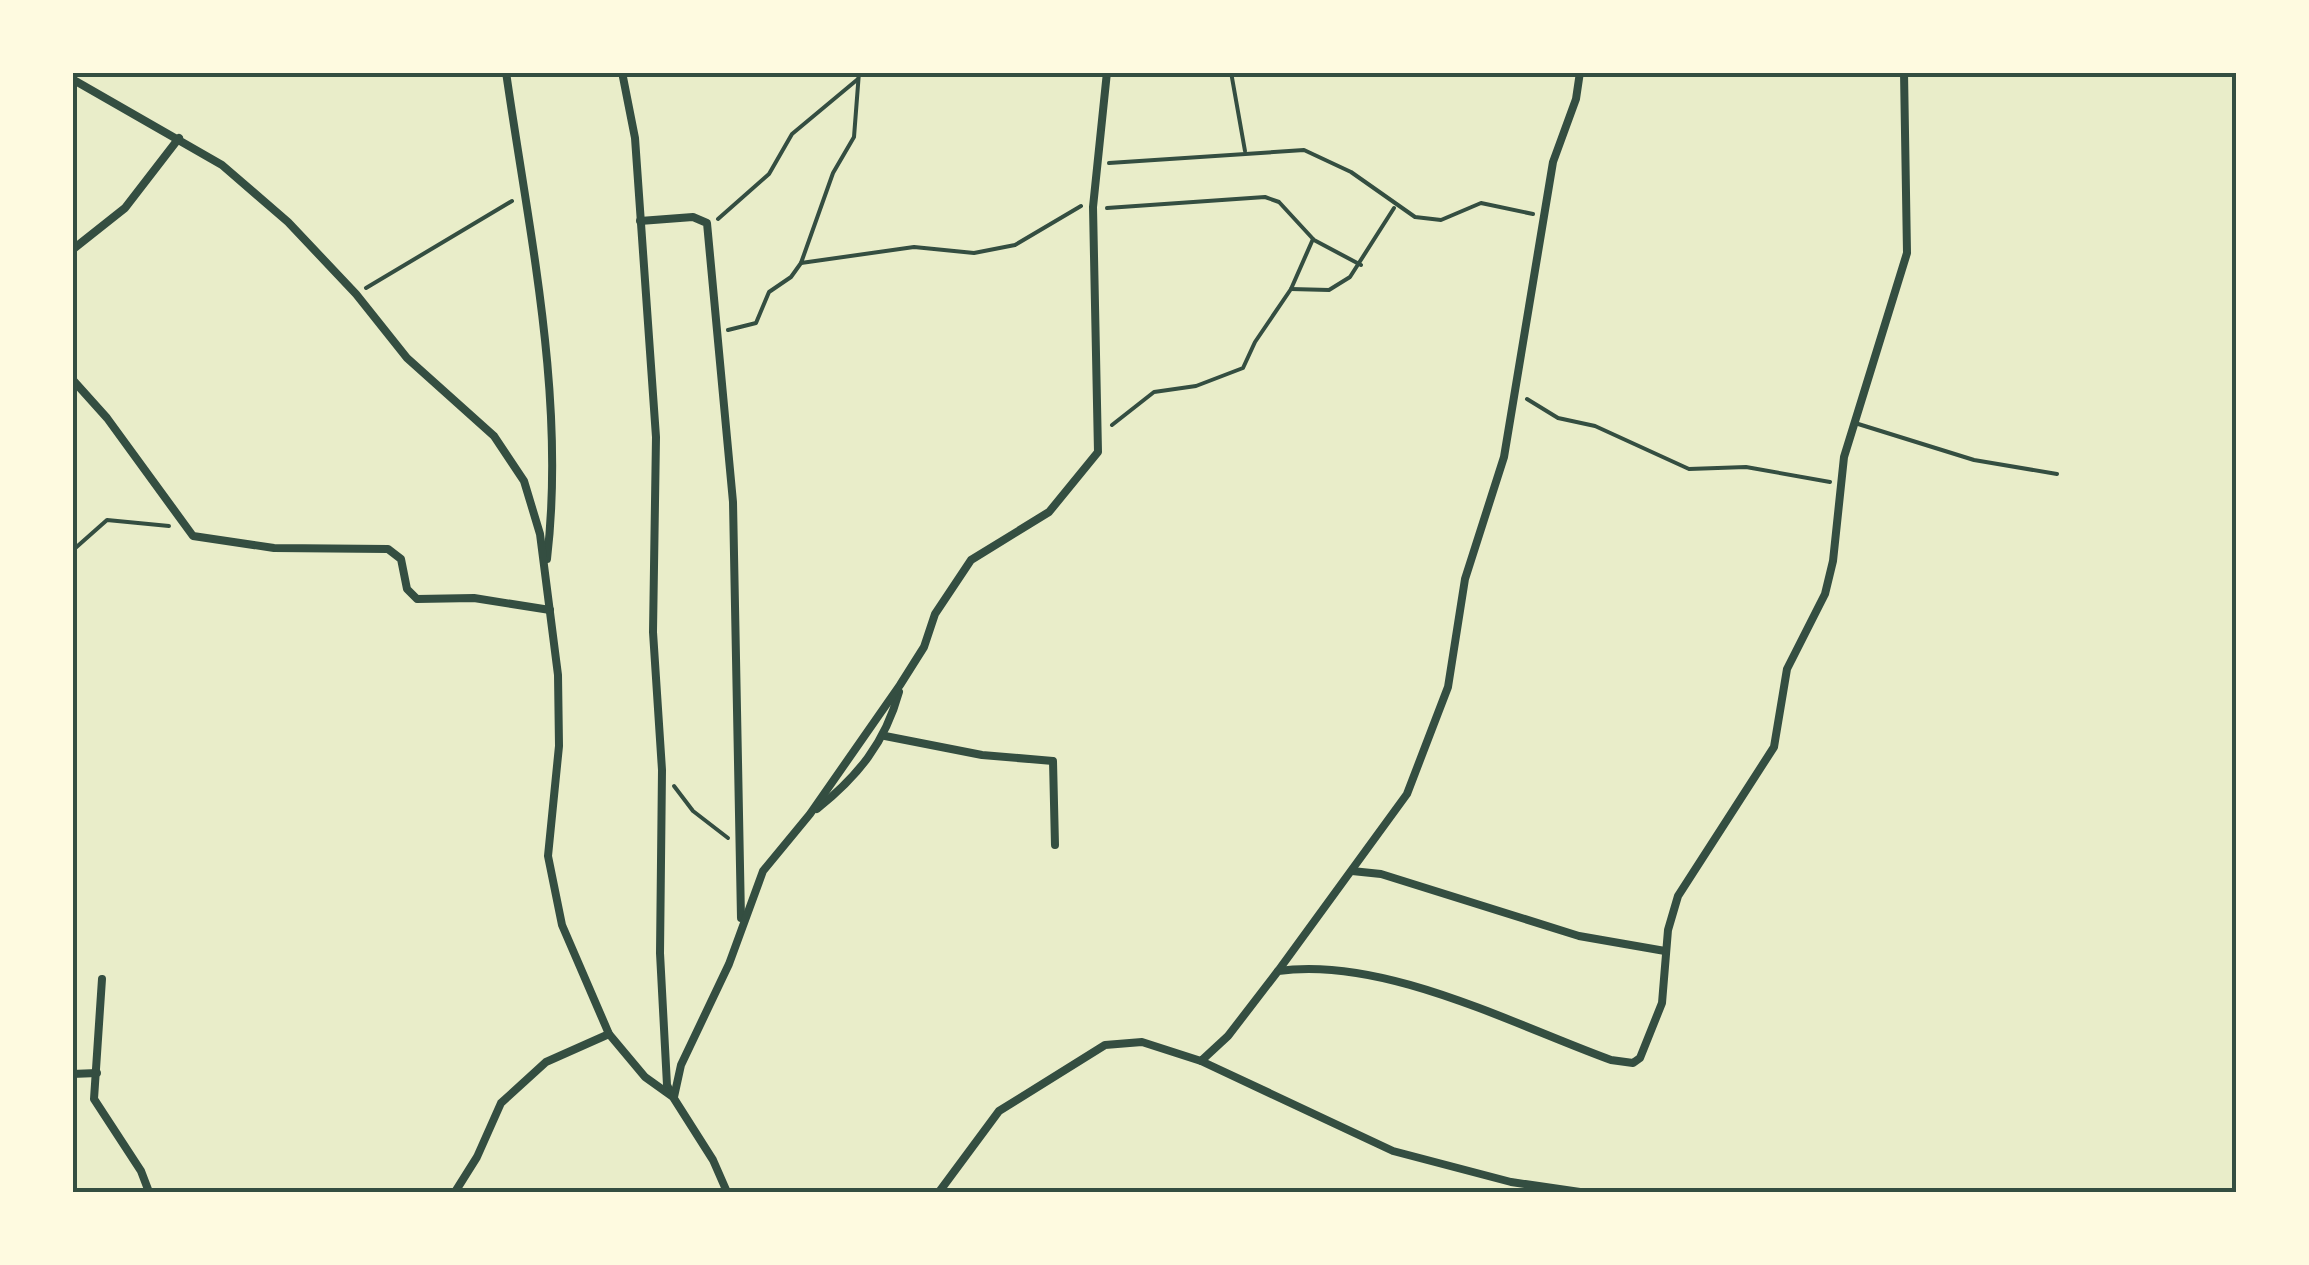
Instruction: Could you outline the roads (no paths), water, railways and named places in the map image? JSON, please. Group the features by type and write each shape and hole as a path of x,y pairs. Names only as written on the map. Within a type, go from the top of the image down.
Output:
{"street":[{"path":"506,72 555,452 546,571"},
{"path":"622,72 636,138 656,436 653,632 662,770 660,953 667,1086 714,1160 727,1192"},
{"path":"682,1113 673,1095 681,1065 729,964 762,871 810,814 900,685 924,647 935,614 971,560 1049,512 1098,452 1101,434 1092,280 1093,202 1106,72"},
{"path":"1201,1061 1228,1036 1407,794 1454,668 1456,621 1464,579 1504,458 1553,162 1576,98 1580,72"},
{"path":"1278,971 1314,966 1429,992 1610,1060 1633,1063 1646,1050 1654,1030 1672,913 1685,879 1728,822 1774,747 1787,669 1825,594 1841,484 1855,423 1907,254 1904,72"},
{"path":"72,79 222,165 278,213 356,294 406,358 494,436 508,456 533,501 546,571 560,710 548,856 562,925 610,1034 644,1077 673,1097"},
{"path":"72,250 125,208 179,138"},
{"path":"640,222 693,217 707,223 715,341 734,502 742,849 740,927"},
{"path":"72,379 148,472 193,536 258,546 388,550 398,553 407,589 417,598 474,598 550,610"},
{"path":"810,814 843,788 885,736 900,685"},
{"path":"885,736 982,755 1054,761 1055,845"},
{"path":"1352,871 1382,874 1579,936 1665,952"},
{"path":"102,979 94,1099 142,1171 150,1192"},
{"path":"455,1192 477,1157 501,1102 546,1062 610,1034"},
{"path":"938,1192 998,1111 1105,1044 1142,1042 1201,1061 1394,1151 1511,1182 1580,1192"},
{"path":"72,1074 96,1072"}],"lane":[{"path":"1855,423 1974,460 2057,474"}]}
